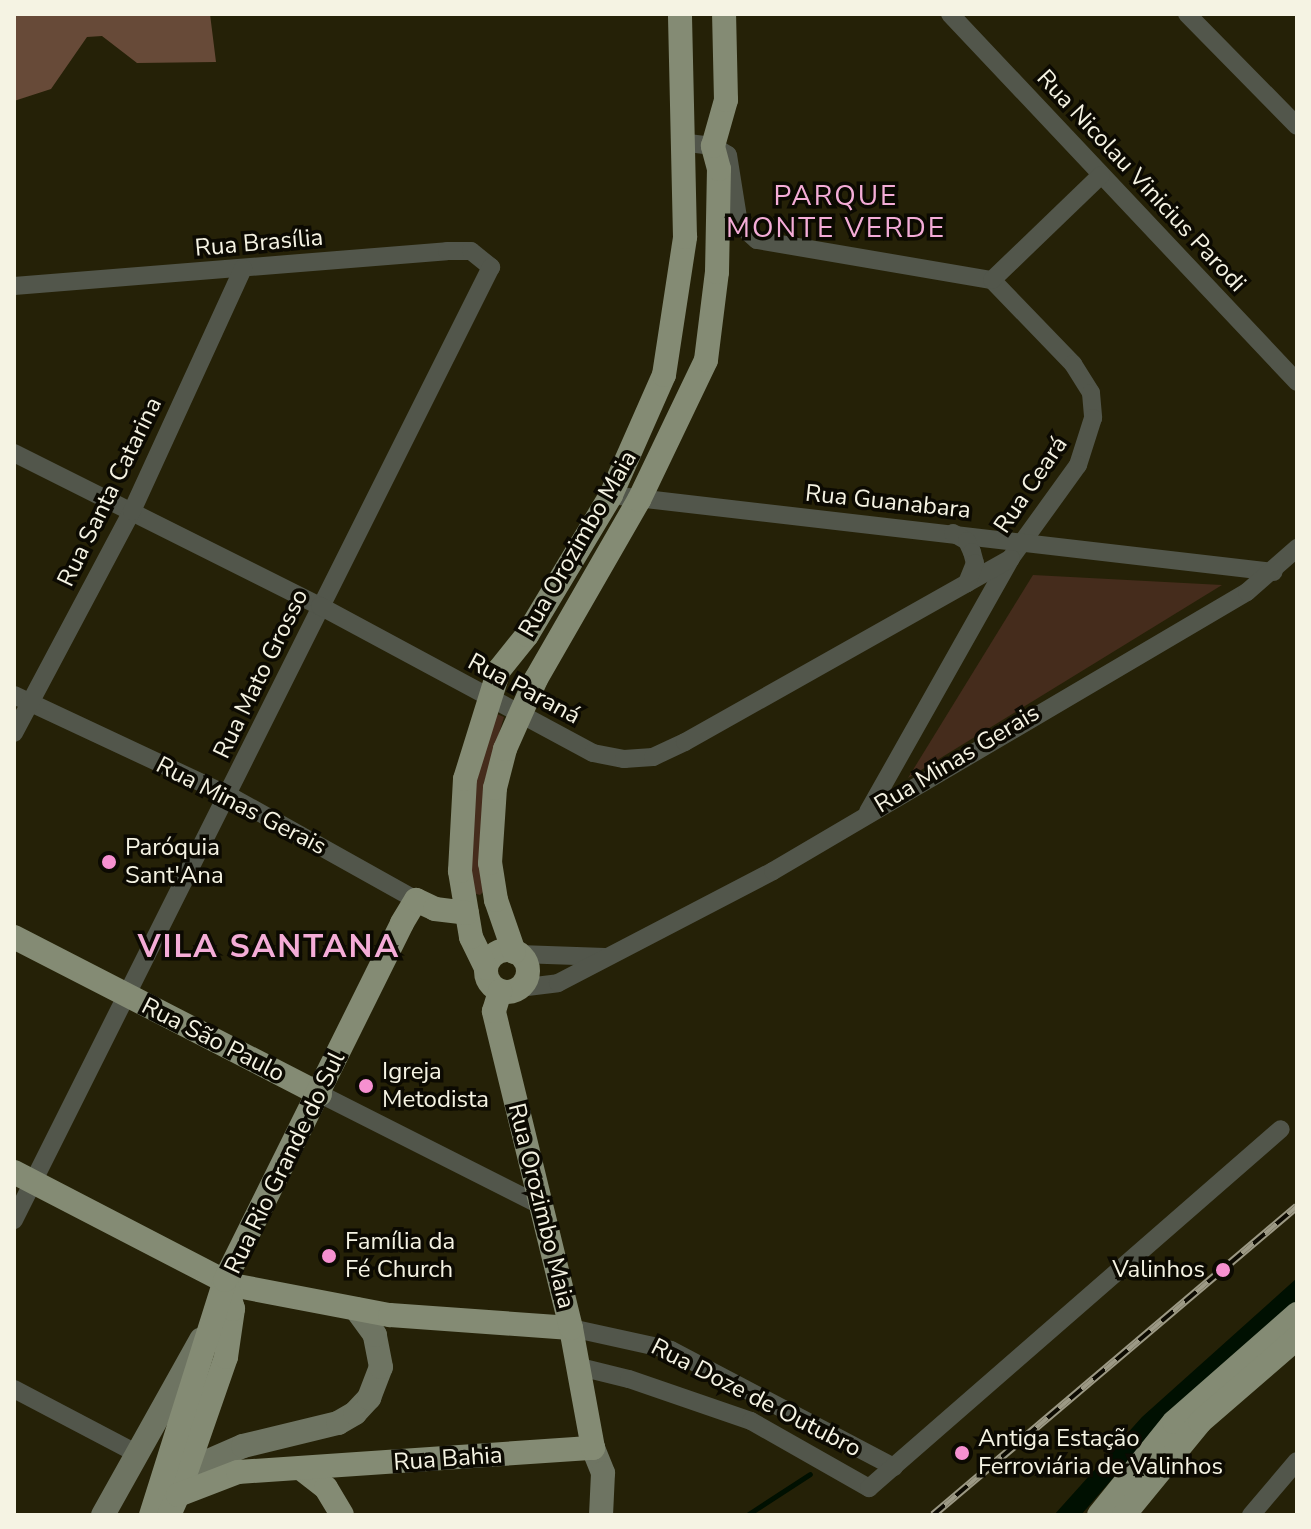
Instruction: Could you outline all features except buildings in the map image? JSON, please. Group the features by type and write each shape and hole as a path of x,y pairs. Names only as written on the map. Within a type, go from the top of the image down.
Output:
{"main road":[{"name":"Rua Orozimbo Maia","path":"486,968 467,913 460,871 461,809 489,698 499,670 527,635 611,495 637,444 673,343 685,237 680,142 680,14"},
{"path":"724,14 726,100"},
{"path":"713,146 726,100 740,14"},
{"name":"Rua Orozimbo Maia","path":"516,953 496,900 490,863 495,788 520,711 639,500 706,360 717,272 719,169 713,146"},
{"name":"Rua Minas Gerais","path":"416,900 435,909 467,913"},
{"name":"Rua Rio Grande do Sul","path":"177,1498 233,1320 225,1280 416,900"},
{"path":"467,913 496,900"},
{"name":"Rua São Paulo","path":"14,937 320,1094"},
{"path":"498,952 516,953 528,971 509,990 489,982 486,968 498,952"},
{"name":"Rua Orozimbo Maia","path":"509,990 494,1011 580,1367 593,1448"},
{"name":"Rua Doze de Outubro","path":"24,1177 225,1280 356,1309 571,1328"},
{"path":"151,1515 204,1334 225,1280"},
{"path":"177,1498 220,1455 338,1423 355,1413 369,1398 381,1367 375,1335 356,1309"},
{"path":"1099,1515 1174,1422 1297,1314"},
{"path":"103,1515 134,1452 204,1334"},
{"path":"1124,1515 1200,1422 1297,1338"},
{"path":"593,1448 603,1473 601,1515"},
{"name":"Rua Bahia","path":"177,1498 238,1472 593,1448"},
{"path":"303,1470 326,1488 342,1515"}],"street":[{"name":"Rua Nicolau Vinicius Parodi","path":"950,14 1297,382"},
{"path":"1187,14 1297,126"},
{"path":"680,142 713,146 728,155 739,224 757,240 992,280 1101,175"},
{"name":"Rua Brasília","path":"14,286 471,251 486,259 489,278"},
{"name":"Rua Santa Catarina","path":"14,733 21,699 132,511 243,268"},
{"name":"Rua Mato Grosso","path":"14,1220 24,1177 230,796 320,606 489,278"},
{"name":"Rua Ceará","path":"868,812 1011,558 1083,454 1093,418 1091,393 1073,364 992,280"},
{"name":"Rua Paraná","path":"14,453 320,606 593,753 653,757 1011,558"},
{"name":"Rua Guanabara","path":"611,495 1025,540 1274,572"},
{"path":"953,533 967,541 972,552 975,563 967,583"},
{"name":"Rua Minas Gerais","path":"509,990 558,983 773,871 868,812 1200,620 1274,572 1297,548"},
{"name":"Rua Minas Gerais","path":"21,699 230,796 416,900"},
{"name":"Rua Minas Gerais","path":"516,953 608,957"},
{"name":"Rua São Paulo","path":"320,1094 542,1206"},
{"path":"894,1467 1281,1129"},
{"name":"Rua Doze de Outubro","path":"571,1328 671,1350 894,1467 875,1485 863,1487 751,1421 629,1379 580,1367"},
{"path":"14,1389 134,1452"},
{"path":"1251,1515 1297,1461"},
{"path":"1282,1479 1297,1492"}],"shaded area":[{"path":"14,14 210,14 216,62 137,63 102,36 87,37 51,89 14,101"},
{"path":"1033,575 1222,585 908,778"},
{"path":"492,712 504,717 484,783 485,890 480,895 473,893 469,821 473,778"},
{"path":"1297,1278 1297,1307 1153,1432 1081,1515 1054,1515 1142,1417"}],"waterway":[{"path":"747,1515 810,1474"}],"railway":[{"path":"933,1515 1297,1206"}],"place":[{"name":"Paróquia Sant'Ana","path":"109,862"},
{"name":"Igreja Metodista","path":"366,1086"},
{"name":"Família da Fé Church","path":"329,1256"},
{"name":"Valinhos","path":"1223,1270"},
{"name":"Antiga Estação Ferroviária de Valinhos","path":"962,1453"}],"district":[{"name":"PARQUE MONTE VERDE","path":"836,212"},
{"name":"VILA SANTANA","path":"269,947"}]}
